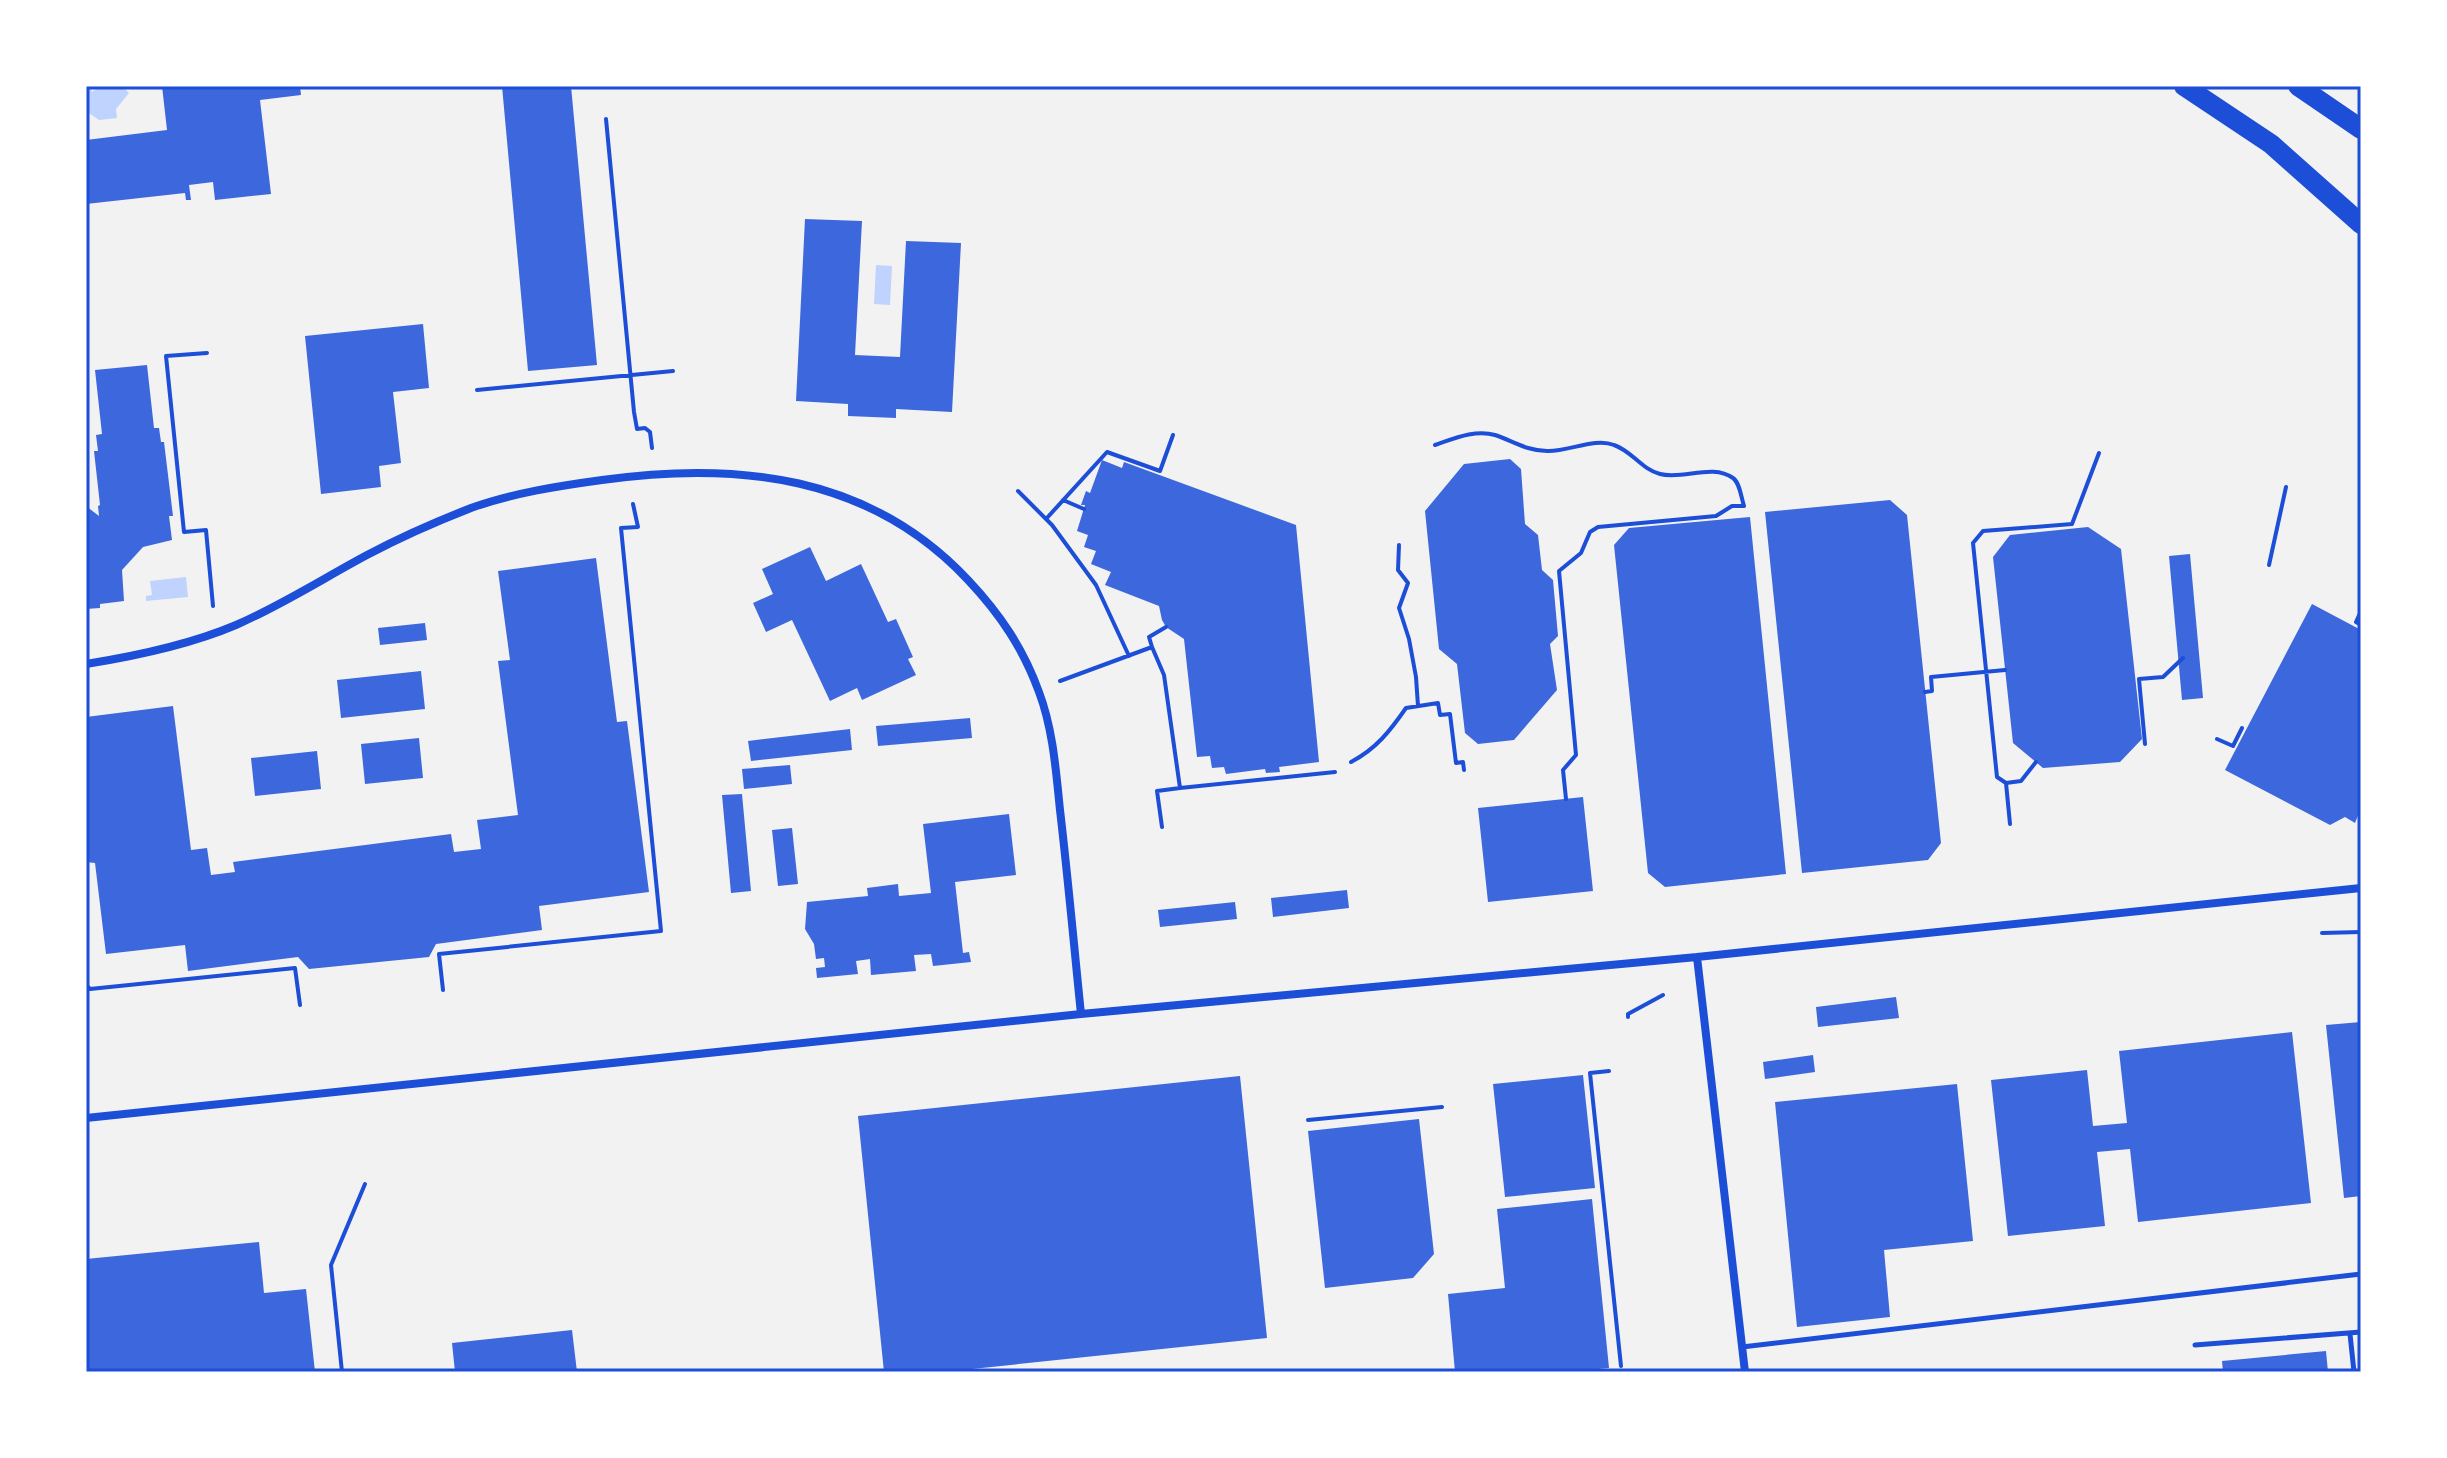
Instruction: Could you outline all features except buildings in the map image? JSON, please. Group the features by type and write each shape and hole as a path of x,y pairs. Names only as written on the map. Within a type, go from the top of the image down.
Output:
{"highway":[{"path":"2184,86 2271,144 2361,224"},
{"path":"2298,86 2361,129"}],"street":[{"path":"86,664 126,658 236,625 372,552 432,524 476,506 545,488 652,473 699,471 765,476 826,489 917,533 953,564 993,606 1021,648 1041,696 1053,746 1081,1014"},
{"path":"86,1118 1081,1014 1697,957 2361,888"},
{"path":"1697,957 1745,1372"}],"lane":[{"path":"1742,1347 2361,1274"},
{"path":"2195,1345 2361,1332"},
{"path":"2350,1334 2354,1372"}],"path":[{"path":"606,119 637,429 645,428 650,432 652,448"},
{"path":"207,353 166,356 184,532 206,530 213,606"},
{"path":"477,390 673,371"},
{"path":"1435,445 1474,434 1493,435 1529,450 1548,451 1607,443 1617,445 1639,464 1661,475 1709,472 1731,476 1737,481 1744,506 1732,506 1716,516 1598,527 1585,540 1581,553 1559,571 1576,755 1563,770 1566,799"},
{"path":"1046,519 1107,452 1160,471 1173,435"},
{"path":"2036,762 2021,781 2003,783 1997,777 1973,553 1976,537 1983,531 2008,527 2014,530 2072,524 2099,453"},
{"path":"2269,565 2286,487"},
{"path":"1018,491 1046,519 1096,585 1129,656"},
{"path":"1063,500 1084,509"},
{"path":"443,990 439,954 661,931 621,528 638,527 633,504"},
{"path":"1399,545 1398,570 1408,583 1399,608 1409,639 1418,706"},
{"path":"2361,611 2356,622 2361,625"},
{"path":"1166,627 1149,637 1164,675 1180,788"},
{"path":"1060,681 1152,647"},
{"path":"2145,744 2139,679 2163,677 2183,658"},
{"path":"1925,692 1932,691 1931,677 2005,670"},
{"path":"1351,762 1370,752 1389,733 1406,708 1438,703 1440,715 1450,714 1456,763 1463,762 1464,770"},
{"path":"2217,739 2233,746 2242,728"},
{"path":"1162,827 1157,791 1335,772"},
{"path":"2006,783 2010,824"},
{"path":"2322,933 2361,932"},
{"path":"86,985 90,989 295,968 300,1005"},
{"path":"1628,1017 1628,1014 1663,995"},
{"path":"1609,1071 1590,1073 1621,1366"},
{"path":"1308,1120 1442,1107"},
{"path":"342,1372 331,1265 365,1184"}],"water":[{"path":"86,86 90,86 92,92 101,86 122,86 129,93 116,109 117,118 99,120 86,111"},
{"path":"876,265 892,266 890,305 874,304"},
{"path":"186,577 188,597 146,601 146,596 152,595 150,581"}]}
